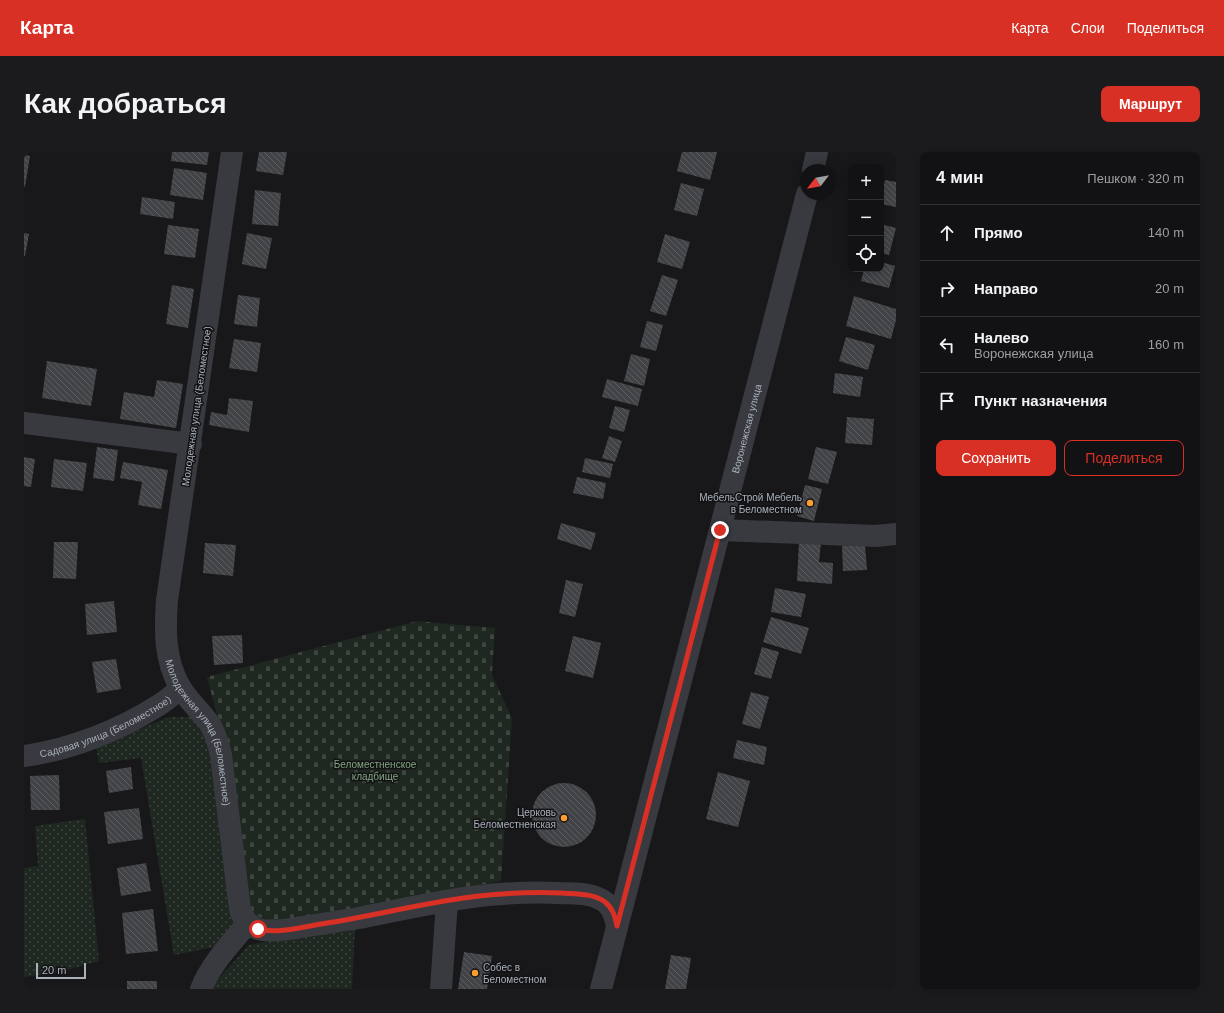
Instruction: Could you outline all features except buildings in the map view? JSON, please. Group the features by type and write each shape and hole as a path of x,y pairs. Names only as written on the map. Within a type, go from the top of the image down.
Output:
{"street":[{"name":"Молодежная улица (Беломестное)","path":"232,152 191,444 167,600 165,629 168,658 173,672 181,688 210,724 217,740 221,755 241,915 248,923"},
{"path":"814,164 817,152"},
{"name":"Воронежская улица","path":"601,989 805,200"},
{"path":"24,423 191,444"},
{"path":"720,530 876,536 896,534"},
{"name":"Садовая улица (Беломестное)","path":"24,756 67,748 96,736 139,717 160,705 181,688"},
{"path":"201,989 206,976 218,959 248,923 262,930 285,930 338,922 480,896 549,893 580,894 596,898 606,904 614,914 617,926"},
{"path":"441,989 447,901"}],"green space":[{"name":"Беломестненское кладбище","path":"417,621 495,628 492,675 512,718 501,881 289,921 270,921 254,915 244,899 227,753 207,677"},
{"path":"169,717 194,717 207,732 237,926 224,945 174,955 141,758 99,763 96,747"},
{"path":"85,819 99,961 56,973 24,977 24,868 38,866 35,826"},
{"path":"355,926 352,989 212,989 213,985 249,945"}],"place":[{"name":"МебельСтрой Мебель в Беломестном","path":"810,503"},
{"name":"Церковь Беломестненская","path":"564,818"},
{"name":"Собес в Беломестном","path":"475,973"}],"route":[{"path":"258,929 285,930 338,922 480,896 549,893 580,894 589,895 596,898 604,902 610,908 614,914 617,926 720,530"}]}
